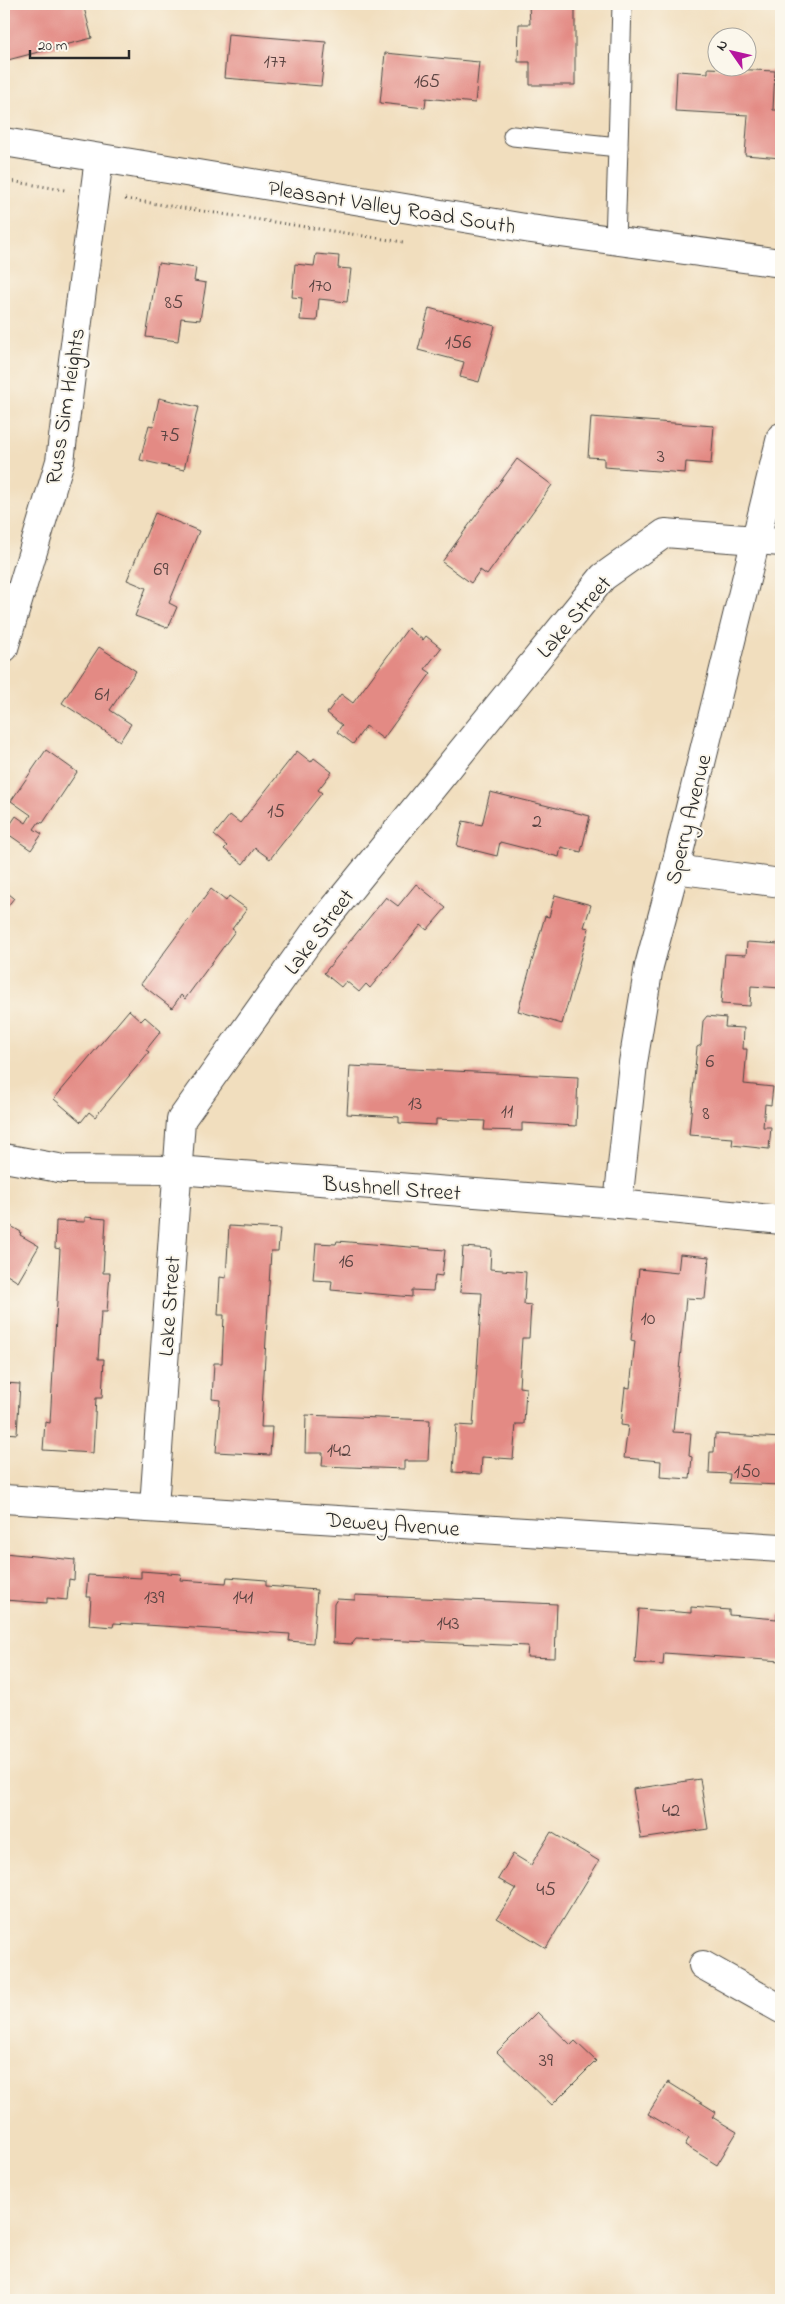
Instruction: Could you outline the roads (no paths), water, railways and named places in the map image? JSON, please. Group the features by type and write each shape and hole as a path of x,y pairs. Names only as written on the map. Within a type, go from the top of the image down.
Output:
{"street":[{"name":"Pleasant Valley Road South","path":"4,142 531,229 781,263"},
{"name":"Russ Sim Heights","path":"4,648 60,461 99,158"},
{"name":"Sperry Avenue","path":"618,1204 633,1063 649,966 769,541 781,437"},
{"name":"Lake Street","path":"154,1507 181,1120 315,932 603,577 665,533 769,541"},
{"path":"675,869 781,882"},
{"name":"Bushnell Street","path":"4,1158 64,1169 177,1170 618,1204 781,1220"},
{"name":"Dewey Avenue","path":"4,1499 781,1548"},
{"path":"703,1965 781,2009"}],"lane":[{"path":"615,241 622,4"},
{"path":"513,136 618,147"}]}
